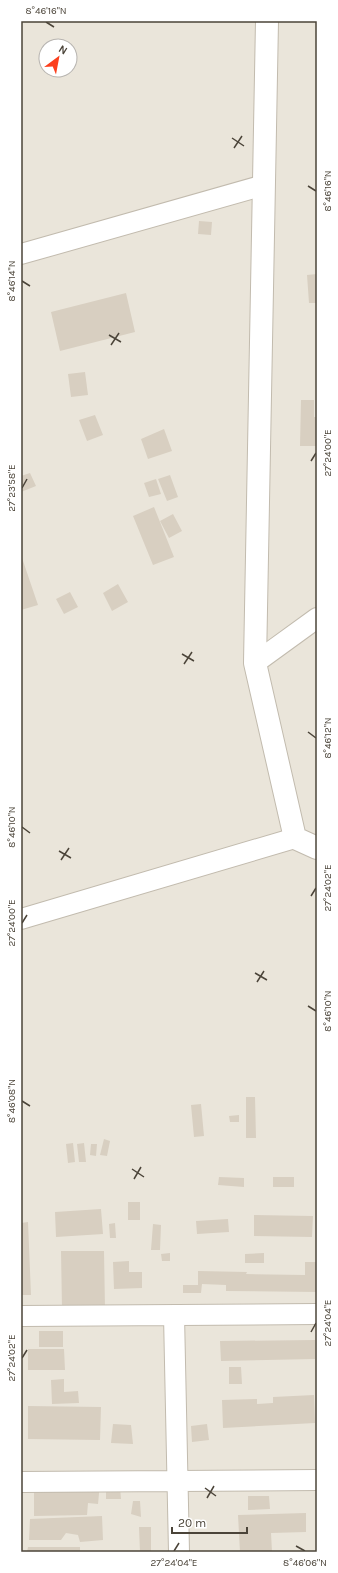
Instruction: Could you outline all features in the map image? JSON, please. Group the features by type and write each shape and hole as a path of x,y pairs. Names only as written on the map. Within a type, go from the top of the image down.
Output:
{"street":[{"path":"268,21 255,663 295,838"},
{"path":"21,254 264,185"},
{"path":"255,663 317,618"},
{"path":"21,919 295,838 317,848"},
{"path":"21,1316 317,1314"},
{"path":"174,1315 179,1552"},
{"path":"21,1482 317,1480"}],"shaded area":[{"path":"21,21 317,21 317,1552 21,1552"}],"building":[{"path":"199,221 212,222 211,235 198,234"},
{"path":"317,274 317,303 309,303 307,275"},
{"path":"126,293 135,332 60,351 51,312"},
{"path":"85,372 88,395 71,397 68,374"},
{"path":"301,400 314,400 314,417 317,417 317,446 300,446"},
{"path":"95,415 103,435 87,441 79,420"},
{"path":"164,429 172,451 148,459 141,439"},
{"path":"30,473 36,486 21,492 21,476"},
{"path":"170,475 178,497 167,501 158,479"},
{"path":"156,479 161,494 149,497 144,483"},
{"path":"154,507 174,557 153,565 133,516"},
{"path":"173,514 182,531 169,538 160,521"},
{"path":"21,555 38,605 21,610"},
{"path":"118,584 128,602 112,611 103,593"},
{"path":"70,592 78,607 64,614 56,599"},
{"path":"246,1097 255,1097 256,1138 246,1138"},
{"path":"201,1104 204,1136 194,1137 191,1105"},
{"path":"239,1115 239,1122 230,1122 229,1116"},
{"path":"104,1139 110,1141 107,1156 100,1155"},
{"path":"73,1143 75,1162 68,1163 66,1144"},
{"path":"84,1143 86,1162 79,1162 77,1144"},
{"path":"91,1144 97,1144 96,1156 90,1155"},
{"path":"219,1177 244,1178 244,1187 218,1185"},
{"path":"273,1177 294,1177 294,1187 273,1187"},
{"path":"128,1202 140,1202 140,1220 128,1220"},
{"path":"101,1209 103,1234 56,1237 55,1212"},
{"path":"254,1215 313,1216 312,1237 254,1236"},
{"path":"228,1219 229,1232 197,1234 196,1221"},
{"path":"28,1222 31,1295 21,1295 21,1223"},
{"path":"115,1223 116,1238 110,1238 109,1224"},
{"path":"153,1224 161,1225 160,1250 151,1250"},
{"path":"61,1251 104,1251 105,1308 62,1308"},
{"path":"170,1253 170,1261 162,1261 161,1254"},
{"path":"264,1253 264,1263 245,1263 245,1254"},
{"path":"129,1261 129,1272 142,1272 142,1288 114,1289 113,1262"},
{"path":"305,1262 317,1262 317,1292 226,1291 226,1285 202,1284 201,1293 183,1293 183,1285 198,1285 198,1271 247,1272 246,1274 305,1275"},
{"path":"39,1331 63,1331 63,1347 39,1347"},
{"path":"315,1340 315,1359 221,1361 220,1341"},
{"path":"28,1349 64,1349 65,1370 28,1370"},
{"path":"229,1367 241,1367 242,1384 229,1384"},
{"path":"64,1379 64,1392 78,1391 79,1403 52,1404 51,1380"},
{"path":"314,1395 315,1423 223,1428 222,1400 257,1399 257,1404 273,1403 273,1397"},
{"path":"28,1406 101,1407 100,1440 28,1439"},
{"path":"113,1424 131,1425 133,1444 111,1443"},
{"path":"207,1424 209,1440 192,1442 191,1426"},
{"path":"34,1482 100,1483 98,1504 88,1503 87,1515 34,1516"},
{"path":"120,1487 121,1499 106,1499 106,1489"},
{"path":"248,1496 269,1496 270,1509 248,1510"},
{"path":"133,1501 140,1501 141,1517 131,1514"},
{"path":"306,1513 306,1532 271,1533 272,1552 240,1552 238,1515"},
{"path":"102,1516 103,1540 80,1542 78,1535 66,1533 61,1540 29,1540 30,1519"},
{"path":"139,1527 151,1527 151,1552 140,1552"},
{"path":"28,1547 80,1547 80,1552 27,1552"}]}
